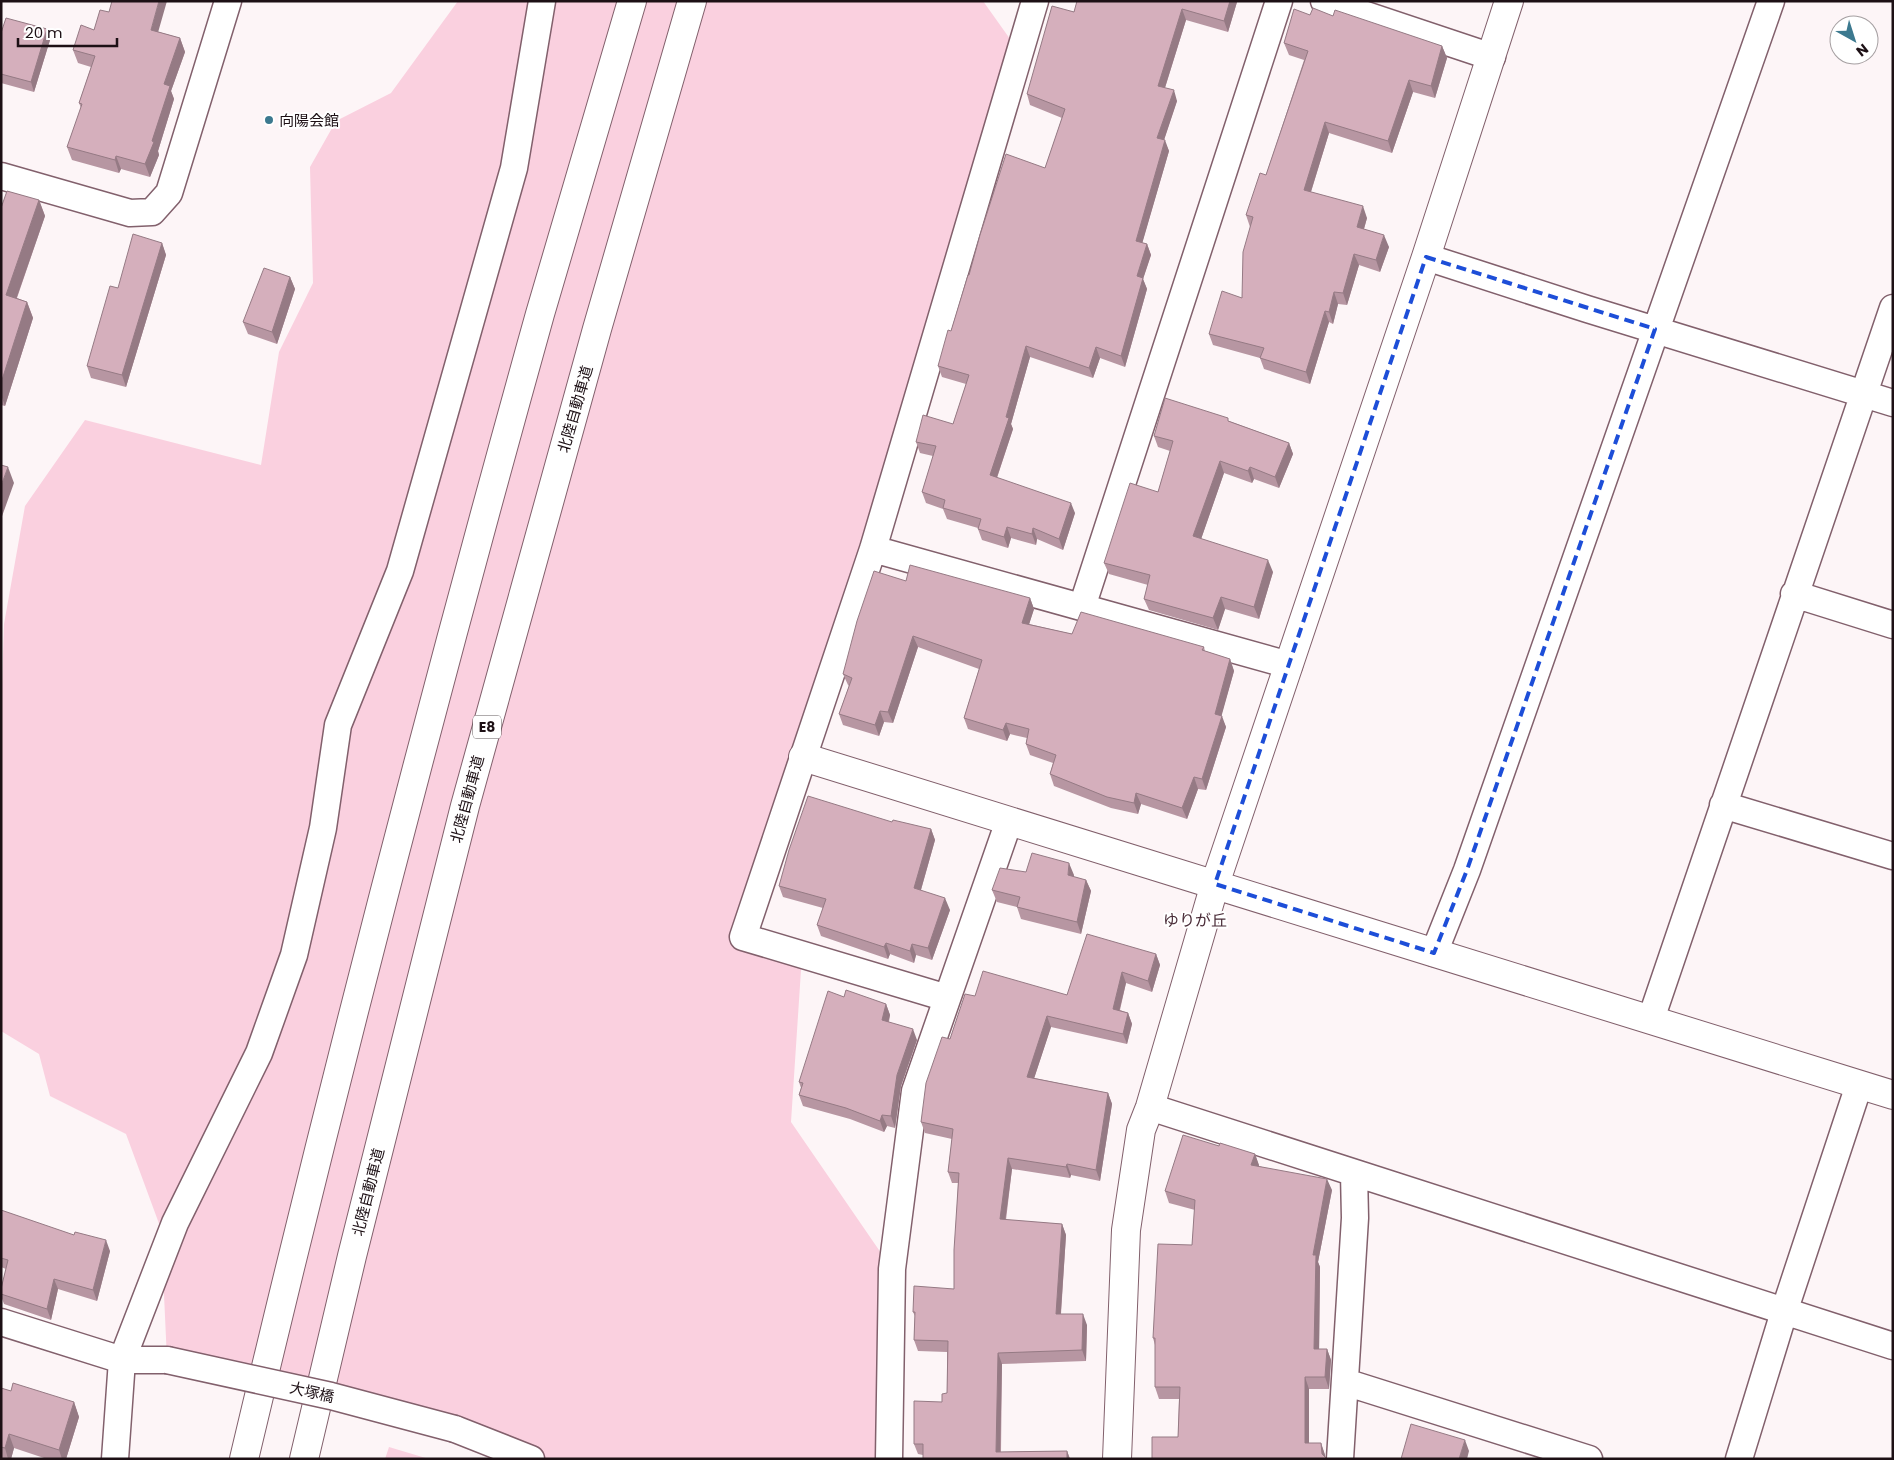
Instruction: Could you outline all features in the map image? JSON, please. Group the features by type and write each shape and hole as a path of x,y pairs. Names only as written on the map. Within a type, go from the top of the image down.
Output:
{"main road":[{"path":"244,1459 296,1240 409,795 541,311 632,1"},
{"name":"北陸自動車道","path":"304,1459 350,1266 465,806 594,338 692,1"},
{"path":"1117,1459 1126,1230 1141,1130 1150,1107 1215,884 1426,257 1509,1"},
{"path":"803,757 1893,1095"}],"street":[{"path":"1,176 130,213 152,212 169,193 228,1"},
{"path":"115,1459 122,1360 175,1223 259,1053 294,955 323,828 338,725 400,571 514,168 542,1"},
{"path":"947,998 743,937 873,549 1035,1"},
{"path":"1082,607 1278,1"},
{"path":"1324,1 1492,57"},
{"path":"1434,953 1466,870 1771,1"},
{"path":"1426,257 1893,403"},
{"path":"1651,1019 1794,594 1893,308"},
{"path":"873,549 1289,665"},
{"path":"1794,594 1893,625"},
{"path":"1724,806 1893,856"},
{"path":"889,1459 892,1269 915,1091 1009,821"},
{"path":"1738,1459 1859,1085"},
{"path":"1150,1107 1893,1346"},
{"path":"1340,1459 1356,1218 1354,1172"},
{"name":"大塚橋","path":"1,1322 122,1360 168,1360 331,1396 456,1429 531,1459"},
{"path":"1345,1382 1589,1459"}],"highlighted area":[{"path":"1426,257 1655,329 1467,870 1434,953 1215,884"}],"shaded area":[{"path":"458,1 983,1 1020,53 743,937 802,955 791,1122 892,1269 889,1459 531,1459 167,1360 161,1229 126,1134 50,1096 39,1054 1,1031 1,716 4,624 25,506 85,420 261,465 279,352 313,283 310,167 336,121 391,93"},
{"path":"389,1447 429,1459 385,1459"}],"building":[{"path":"112,1 159,1 151,30 180,38 164,84 170,86 152,141 154,142 145,164 116,156 115,160 67,147 82,104 79,103 95,56 73,50 81,25 94,30 100,10 109,12"},
{"path":"1077,1 1230,1 1224,21 1182,9 1158,86 1174,90 1157,138 1165,140 1136,241 1147,244 1137,276 1143,278 1121,356 1096,347 1089,368 1026,346 1006,417 1009,418 990,475 1071,503 1059,539 1033,528 1032,534 1007,527 1004,537 978,529 981,519 943,508 945,500 922,492 936,446 916,442 923,415 953,424 969,375 938,366 948,330 951,331 1006,154 1045,168 1065,109 1027,94 1052,6 1074,12"},
{"path":"1313,8 1333,16 1335,10 1442,46 1431,86 1409,80 1388,141 1325,122 1304,190 1363,206 1357,227 1384,235 1376,260 1354,254 1343,293 1334,292 1329,312 1325,311 1306,372 1260,358 1264,348 1209,334 1222,291 1242,298 1243,252 1253,217 1246,215 1260,173 1266,175 1308,51 1284,43 1294,9 1310,15"},
{"path":"6,18 47,29 31,82 1,74 1,33"},
{"path":"7,191 39,200 6,295 27,302 1,383 1,208"},
{"path":"133,234 162,243 122,375 87,366 110,286 118,288"},
{"path":"264,268 290,277 272,332 243,322"},
{"path":"1165,398 1228,418 1228,421 1289,443 1275,477 1250,467 1248,471 1220,461 1193,536 1268,560 1254,607 1221,597 1213,618 1144,599 1150,575 1104,563 1130,483 1158,492 1173,441 1154,436"},
{"path":"1,465 8,467 1,486"},
{"path":"910,565 1030,598 1022,623 1072,634 1081,612 1204,647 1202,650 1230,659 1215,714 1222,716 1202,779 1194,777 1182,808 1136,793 1134,803 1107,797 1050,774 1056,755 1026,744 1029,729 1006,723 1003,730 964,718 982,660 913,636 888,712 880,711 875,725 839,714 852,678 843,674 857,621 874,571 906,581"},
{"path":"808,796 892,822 893,820 931,829 914,888 945,898 928,948 912,944 910,951 886,943 884,947 817,925 826,899 779,886 789,850"},
{"path":"1032,853 1069,863 1068,875 1086,880 1077,922 1017,907 1020,897 992,890 1000,868 1026,872"},
{"path":"1087,934 1156,954 1148,981 1122,972 1113,1009 1128,1013 1123,1034 1047,1016 1027,1077 1108,1093 1096,1170 1067,1164 1066,1167 1008,1158 1000,1219 1062,1224 1056,1314 1083,1314 1082,1350 998,1353 996,1452 1067,1451 1067,1459 923,1459 923,1444 914,1444 914,1401 942,1402 942,1394 947,1393 948,1341 914,1340 914,1286 954,1289 954,1250 959,1173 948,1172 953,1129 921,1122 926,1083 942,1037 950,1039 965,994 975,996 983,971 1067,995"},
{"path":"846,990 886,1004 882,1020 913,1029 897,1075 891,1116 882,1115 880,1121 846,1108 799,1095 803,1083 799,1082 828,991 844,997"},
{"path":"1183,1135 1219,1146 1220,1143 1255,1154 1251,1165 1327,1179 1313,1255 1316,1255 1314,1349 1327,1349 1325,1377 1305,1377 1305,1443 1321,1443 1322,1454 1327,1459 1152,1459 1152,1437 1178,1437 1180,1387 1155,1387 1155,1338 1153,1338 1158,1244 1192,1245 1195,1200 1165,1191"},
{"path":"1,1210 74,1235 75,1232 106,1240 93,1290 54,1279 47,1309 1,1294 8,1260 1,1258"},
{"path":"13,1383 74,1402 59,1450 9,1434 5,1448 1,1447 1,1388 11,1391"},
{"path":"1411,1424 1465,1440 1459,1459 1401,1459"}],"place":[{"name":"向陽会館","path":"269,120"}],"district":[{"name":"ゆりが丘","path":"1195,920"}]}
